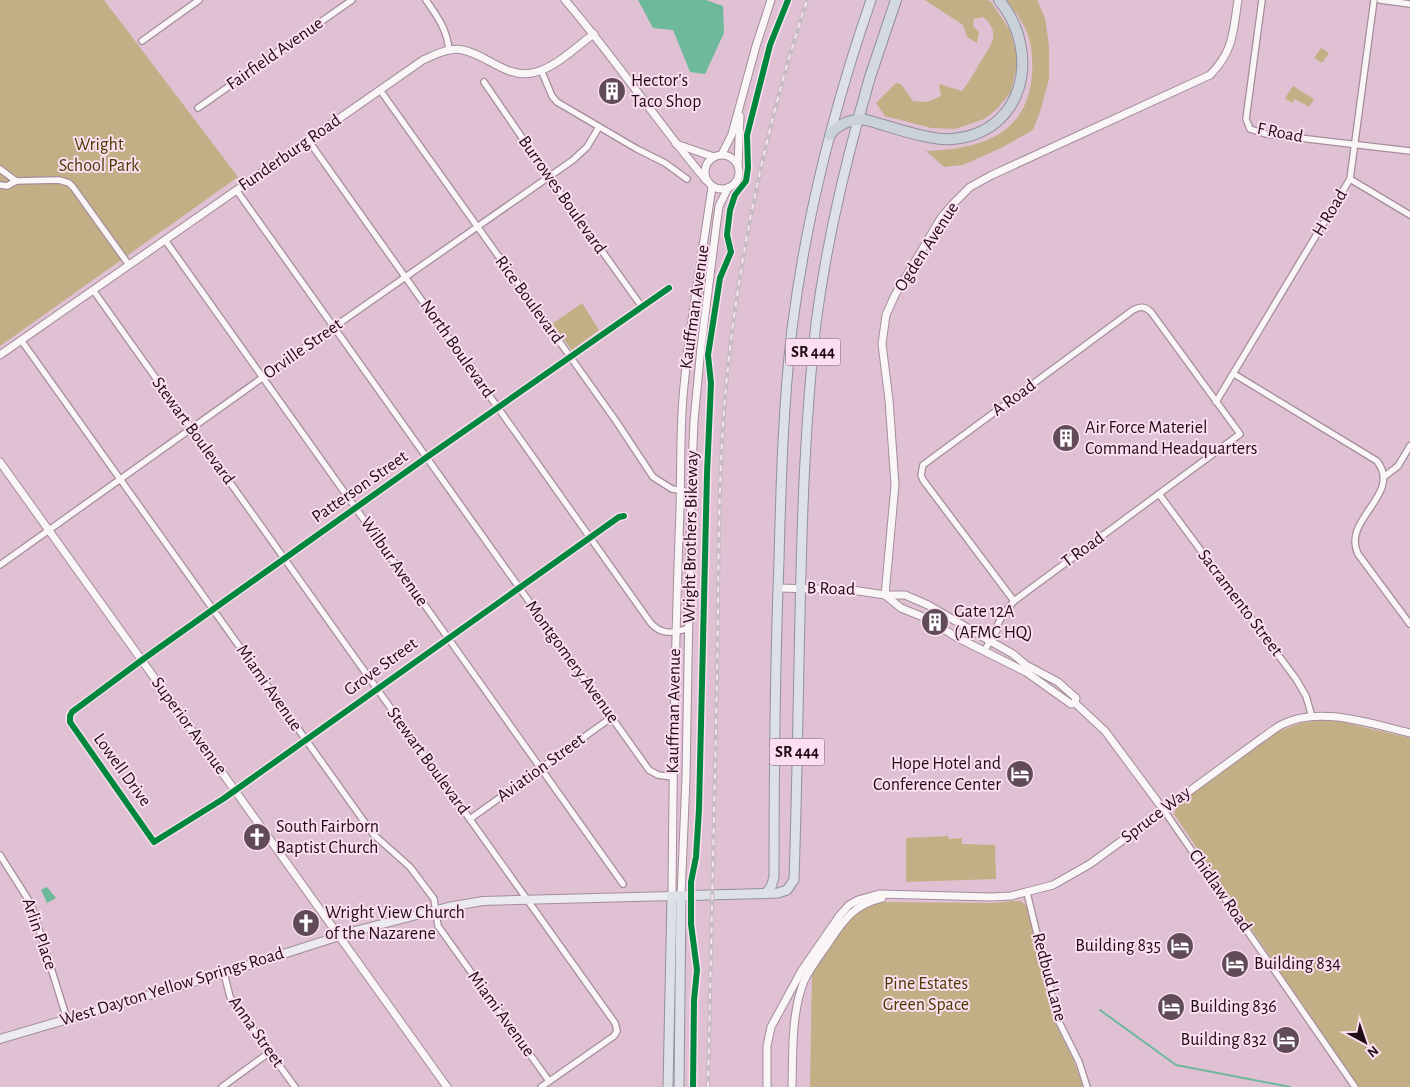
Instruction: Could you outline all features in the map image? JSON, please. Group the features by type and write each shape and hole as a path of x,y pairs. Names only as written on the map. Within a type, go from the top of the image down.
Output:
{"highway":[{"name":"SR 444","path":"858,120 870,77 896,0"},
{"path":"830,136 842,124 866,120 937,139 950,140 978,133 1001,117 1013,102 1018,91 1023,67 1023,56 1018,31 1013,19 1000,0"}],"main road":[{"name":"SR 444","path":"765,894 772,887 774,877 778,588 784,417 792,328 803,258 830,136 855,46 871,0"},
{"name":"SR 444","path":"765,894 783,892 790,887 794,880 806,425 817,322 836,207 858,120"},
{"name":"West Dayton Yellow Springs Road","path":"0,1039 224,973 340,936 436,910 482,901 765,894"},
{"name":"Kauffman Avenue","path":"668,1087 677,896"},
{"name":"Kauffman Avenue","path":"677,896 679,1087"}],"street":[{"path":"142,41 199,0"},
{"name":"Fairfield Avenue","path":"198,108 352,0"},
{"path":"426,0 448,36 449,50"},
{"path":"565,0 594,34 676,144 712,187 721,190 735,184 739,177 740,106"},
{"path":"722,154 732,134 756,46 771,0"},
{"name":"Ogden Avenue","path":"884,595 894,485 882,344 886,315 894,295 941,218 952,204 970,187 992,175 1210,75 1224,59 1229,49 1238,0"},
{"name":"F Road","path":"1262,0 1246,120 1250,129 1260,133 1410,151"},
{"name":"H Road","path":"1216,402 1350,179 1374,0"},
{"path":"1380,0 1410,4"},
{"name":"Funderburg Road","path":"0,355 423,60 440,52 463,49 502,68 523,74 550,67 594,34"},
{"path":"541,70 556,102 665,163 687,179"},
{"name":"Burrowes Boulevard","path":"484,82 642,307"},
{"name":"Rice Boulevard","path":"380,90 653,477 664,486 691,492"},
{"name":"Orville Street","path":"0,565 191,428 549,177 582,152 599,127"},
{"name":"North Boulevard","path":"308,140 653,626 664,632 675,632"},
{"path":"676,144 714,156 722,154 731,157 738,166"},
{"path":"706,180 705,167 714,156"},
{"path":"0,169 16,181"},
{"path":"1350,179 1410,215"},
{"path":"0,185 7,186 16,181 59,180 69,183 129,265"},
{"name":"Kauffman Avenue","path":"677,896 673,777 680,443 683,395 692,322 712,187"},
{"name":"Kauffman Avenue","path":"677,896 694,421 702,337 719,206 728,188"},
{"name":"Montgomery Avenue","path":"237,191 649,770 658,775 673,777"},
{"name":"Wilbur Avenue","path":"165,240 624,884"},
{"name":"Patterson Street","path":"71,714 213,609 669,288"},
{"name":"Stewart Boulevard","path":"93,290 615,1023 617,1031 612,1037 549,1081"},
{"name":"A Road","path":"1012,604 923,480 921,470 927,461 1138,307 1146,308 1151,312 1216,402"},
{"name":"Miami Avenue","path":"21,340 373,834 402,859 416,874 434,899 438,926 549,1081"},
{"path":"1234,374 1377,461 1382,467 1385,476 1383,485 1356,532 1354,546 1410,624"},
{"name":"T Road","path":"984,651 1012,604 1240,434 1216,402"},
{"path":"1385,476 1398,466 1410,446"},
{"name":"Superior Avenue","path":"0,462 447,1087"},
{"name":"Sacramento Street","path":"1159,494 1296,680 1306,696 1312,717"},
{"name":"Grove Street","path":"154,842 200,815 519,587 624,516"},
{"name":"B Road","path":"778,588 864,590 884,595"},
{"name":"Chidlaw Road","path":"884,595 901,608 921,617 940,631 949,633 1026,672 1071,704 1076,703"},
{"name":"Chidlaw Road","path":"884,595 905,595 920,602 1058,682 1076,698 1076,703 1105,731 1163,809 1355,1087"},
{"path":"675,632 688,628"},
{"name":"Lowell Drive","path":"71,714 69,719 71,725 154,842"},
{"name":"Spruce Way","path":"767,1087 767,1046 769,1034 778,1012 802,970 840,915 850,905 868,896 879,894 991,898 1027,893 1053,885 1076,874 1281,725 1312,717 1329,716 1410,733"},
{"name":"Aviation Street","path":"470,819 612,717"},
{"name":"Arlin Place","path":"0,855 31,904 67,1019"},
{"name":"Redbud Lane","path":"1027,893 1058,1020 1079,1062 1087,1087"},
{"name":"Spruce Way","path":"792,1087 794,1032 797,1009 808,973 841,923 856,908 875,899 892,895"},
{"name":"Anna Street","path":"224,973 230,997 295,1087"},
{"path":"222,1087 270,1052"},
{"path":"541,1087 549,1081"}],"green space":[{"name":"Wright School Park","path":"0,0 104,0 238,177 0,346"},
{"path":"925,0 987,0 991,2 1010,30 1018,59 1011,92 997,109 984,119 955,129 931,128 885,116 876,103 896,83 901,84 913,101 928,102 941,96 939,84 962,91 991,44 993,39 992,28 983,17 974,19 973,26 979,32 977,43 967,37 963,25"},
{"path":"1007,0 1037,0 1045,18 1049,45 1049,79 1040,112 1033,130 1001,148 963,165 944,167 926,151 964,147 997,135 1010,125 1021,112 1028,96 1032,75 1030,40 1024,26"},
{"path":"1321,48 1329,53 1322,63 1314,58"},
{"path":"1293,86 1314,99 1309,107 1295,99 1292,103 1285,98"},
{"path":"582,303 599,330 572,350 552,324"},
{"path":"1324,720 1338,721 1410,738 1410,1087 1358,1087 1174,814 1177,805 1277,732 1301,723"},
{"path":"948,836 949,839 962,838 962,844 995,845 996,879 906,882 906,838"},
{"name":"Pine Estates Green Space","path":"1021,901 1027,907 1053,1019 1073,1059 1083,1087 810,1087 812,974 849,919 860,910 883,902 995,903"}],"shaded area":[{"path":"638,0 706,0 723,6 724,33 705,74 690,72 673,30 653,28"},
{"path":"47,887 56,898 47,903 41,890"}],"waterway":[{"path":"1100,1010 1176,1065 1290,1087"}],"railway":[{"path":"708,1087 720,490 727,376 747,233 779,93 807,0"}],"cycle path":[{"name":"Wright Brothers Bikeway","path":"693,1087 694,1000 697,970 691,924 691,882 696,857 699,809 711,383 708,355 720,278 731,252 727,235 730,210 735,195 746,181 748,168 747,135 770,45 788,0"},
{"path":"624,516 619,517 223,799 154,842 70,722 72,712 142,660 669,288"}],"place":[{"name":"Hector's Taco Shop","path":"612,91"},
{"name":"Air Force Materiel Command Headquarters","path":"1066,438"},
{"name":"Gate 12A (AFMC HQ)","path":"935,622"},
{"name":"Hope Hotel and Conference Center","path":"1020,774"},
{"name":"South Fairborn Baptist Church","path":"257,837"},
{"name":"Wright View Church of the Nazarene","path":"306,923"},
{"name":"Building 835","path":"1180,946"},
{"name":"Building 834","path":"1235,964"},
{"name":"Building 836","path":"1171,1007"},
{"name":"Building 832","path":"1286,1040"}]}
